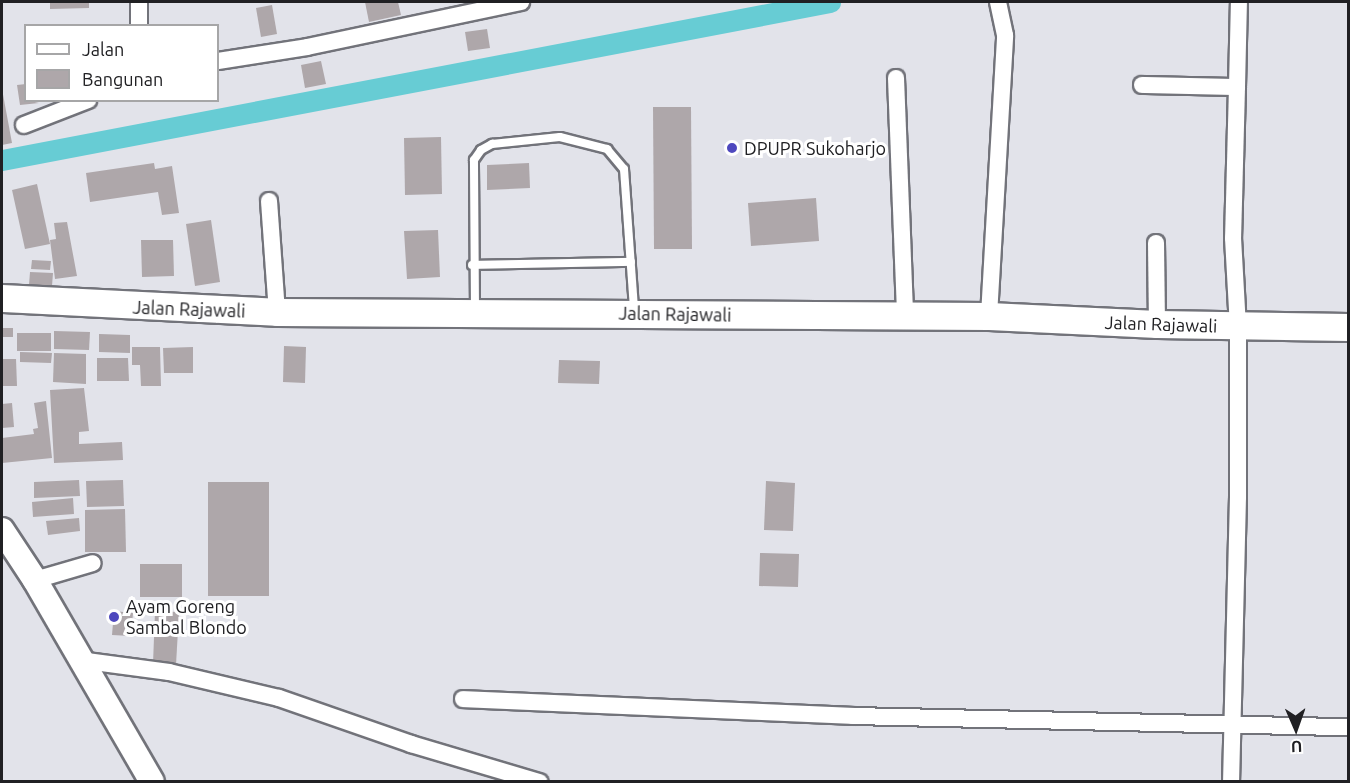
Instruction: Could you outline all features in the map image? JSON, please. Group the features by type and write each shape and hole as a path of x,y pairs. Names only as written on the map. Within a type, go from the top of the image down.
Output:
{"main road":[{"name":"Jalan Rajawali","path":"2,298 277,312 475,315 634,313 989,316 1238,327 1348,327"},
{"path":"2,530 35,580 79,660 152,782"}],"street":[{"path":"139,2 139,24"},
{"path":"219,61 317,45 470,7 521,2"},
{"path":"989,316 1005,35 998,2"},
{"path":"1231,782 1238,497 1238,327 1233,238 1239,2"},
{"path":"896,78 906,317"},
{"path":"1142,85 1237,87"},
{"path":"24,125 83,102"},
{"path":"269,201 277,312"},
{"path":"1156,243 1156,324"},
{"path":"35,580 93,563"},
{"path":"79,660 169,672 279,698 503,777 538,782"},
{"path":"463,699 853,716 1348,727"}],"lane":[{"path":"475,315 472,265 474,160 481,150 492,144 560,137 607,149 624,169 634,313"},
{"path":"472,265 631,262"}],"building":[{"path":"50,2 89,2 89,8 50,9"},
{"path":"365,2 398,2 401,15 369,22"},
{"path":"272,5 277,34 261,37 256,8"},
{"path":"487,29 490,48 468,51 465,32"},
{"path":"321,61 326,84 305,88 301,65"},
{"path":"24,84 24,102 39,103 20,105 17,85"},
{"path":"2,89 12,143 2,145"},
{"path":"653,107 691,107 692,249 654,249"},
{"path":"441,137 442,194 405,195 404,138"},
{"path":"154,163 155,169 172,166 179,213 162,215 158,192 90,202 86,173"},
{"path":"529,163 530,188 487,190 487,165"},
{"path":"37,184 50,244 25,249 12,190"},
{"path":"816,198 819,241 751,246 748,203"},
{"path":"211,220 220,282 195,286 186,224"},
{"path":"67,222 77,276 55,279 50,240 56,239 54,223"},
{"path":"438,230 440,277 407,279 404,231"},
{"path":"141,240 173,240 174,276 142,277"},
{"path":"32,260 51,261 50,270 31,269"},
{"path":"30,272 53,273 52,286 29,285"},
{"path":"2,328 13,328 13,337 2,337"},
{"path":"54,331 90,332 89,350 54,349"},
{"path":"17,333 51,333 51,351 17,351"},
{"path":"99,334 130,335 130,353 99,352"},
{"path":"284,346 306,347 305,383 283,382"},
{"path":"132,347 160,347 161,386 141,386 140,365 132,365"},
{"path":"193,347 193,373 164,373 163,348"},
{"path":"20,352 52,353 51,363 20,362"},
{"path":"54,353 86,354 86,384 53,382"},
{"path":"97,358 128,358 129,381 97,381"},
{"path":"2,359 16,359 17,386 2,386"},
{"path":"559,360 600,361 599,384 558,383"},
{"path":"84,388 89,431 79,432 79,444 122,442 123,460 54,463 50,390"},
{"path":"46,401 52,458 2,463 2,438 34,434 33,429 38,428 34,403"},
{"path":"12,403 14,427 2,428 2,404"},
{"path":"79,480 80,496 34,498 34,482"},
{"path":"123,480 124,506 87,507 86,481"},
{"path":"766,481 795,483 793,531 764,530"},
{"path":"208,482 269,482 269,596 208,596"},
{"path":"73,498 74,514 33,517 32,502"},
{"path":"125,509 126,552 85,552 85,510"},
{"path":"79,518 80,531 48,535 46,521"},
{"path":"760,553 799,554 798,587 759,586"},
{"path":"140,564 182,564 182,597 140,597"},
{"path":"114,611 133,613 131,636 112,635"},
{"path":"155,611 179,612 176,665 153,664"}],"waterway":[{"path":"2,160 830,2"}],"place":[{"name":"DPUPR Sukoharjo","path":"732,148"},
{"name":"Ayam Goreng Sambal Blondo","path":"114,617"}]}
